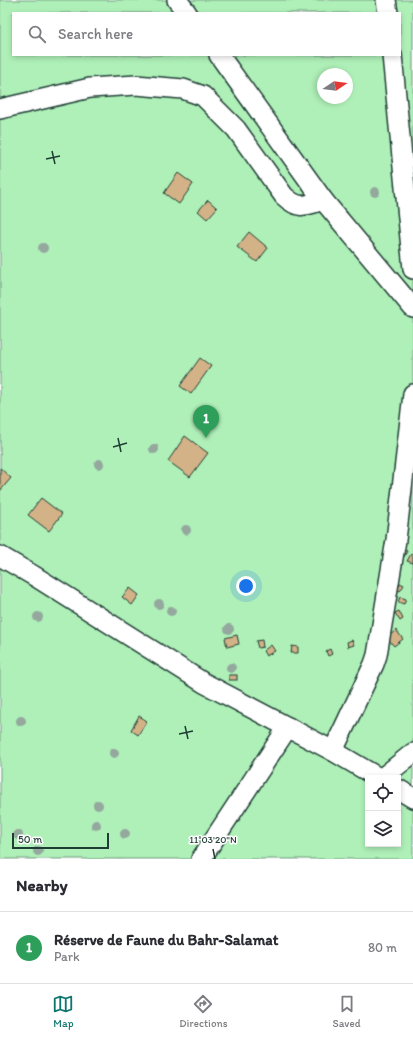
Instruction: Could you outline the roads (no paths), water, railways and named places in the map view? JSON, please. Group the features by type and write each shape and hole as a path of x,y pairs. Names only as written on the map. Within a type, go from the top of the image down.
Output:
{"street":[{"path":"177,0 186,12"},
{"path":"386,0 388,12"},
{"path":"220,56 323,200 413,308"},
{"path":"392,56 413,269"},
{"path":"0,109 90,88 136,85 184,89 203,96 226,118 236,129 284,196 292,204 302,207 323,200"},
{"path":"333,751 377,655 396,540 413,394"},
{"path":"0,556 43,581 204,683 333,751 375,775"},
{"path":"201,859 288,727"},
{"path":"384,775 413,753"},
{"path":"401,791 413,798"}],"place":[{"name":"Réserve de Faune du Bahr-Salamat","path":"206,438"}]}
